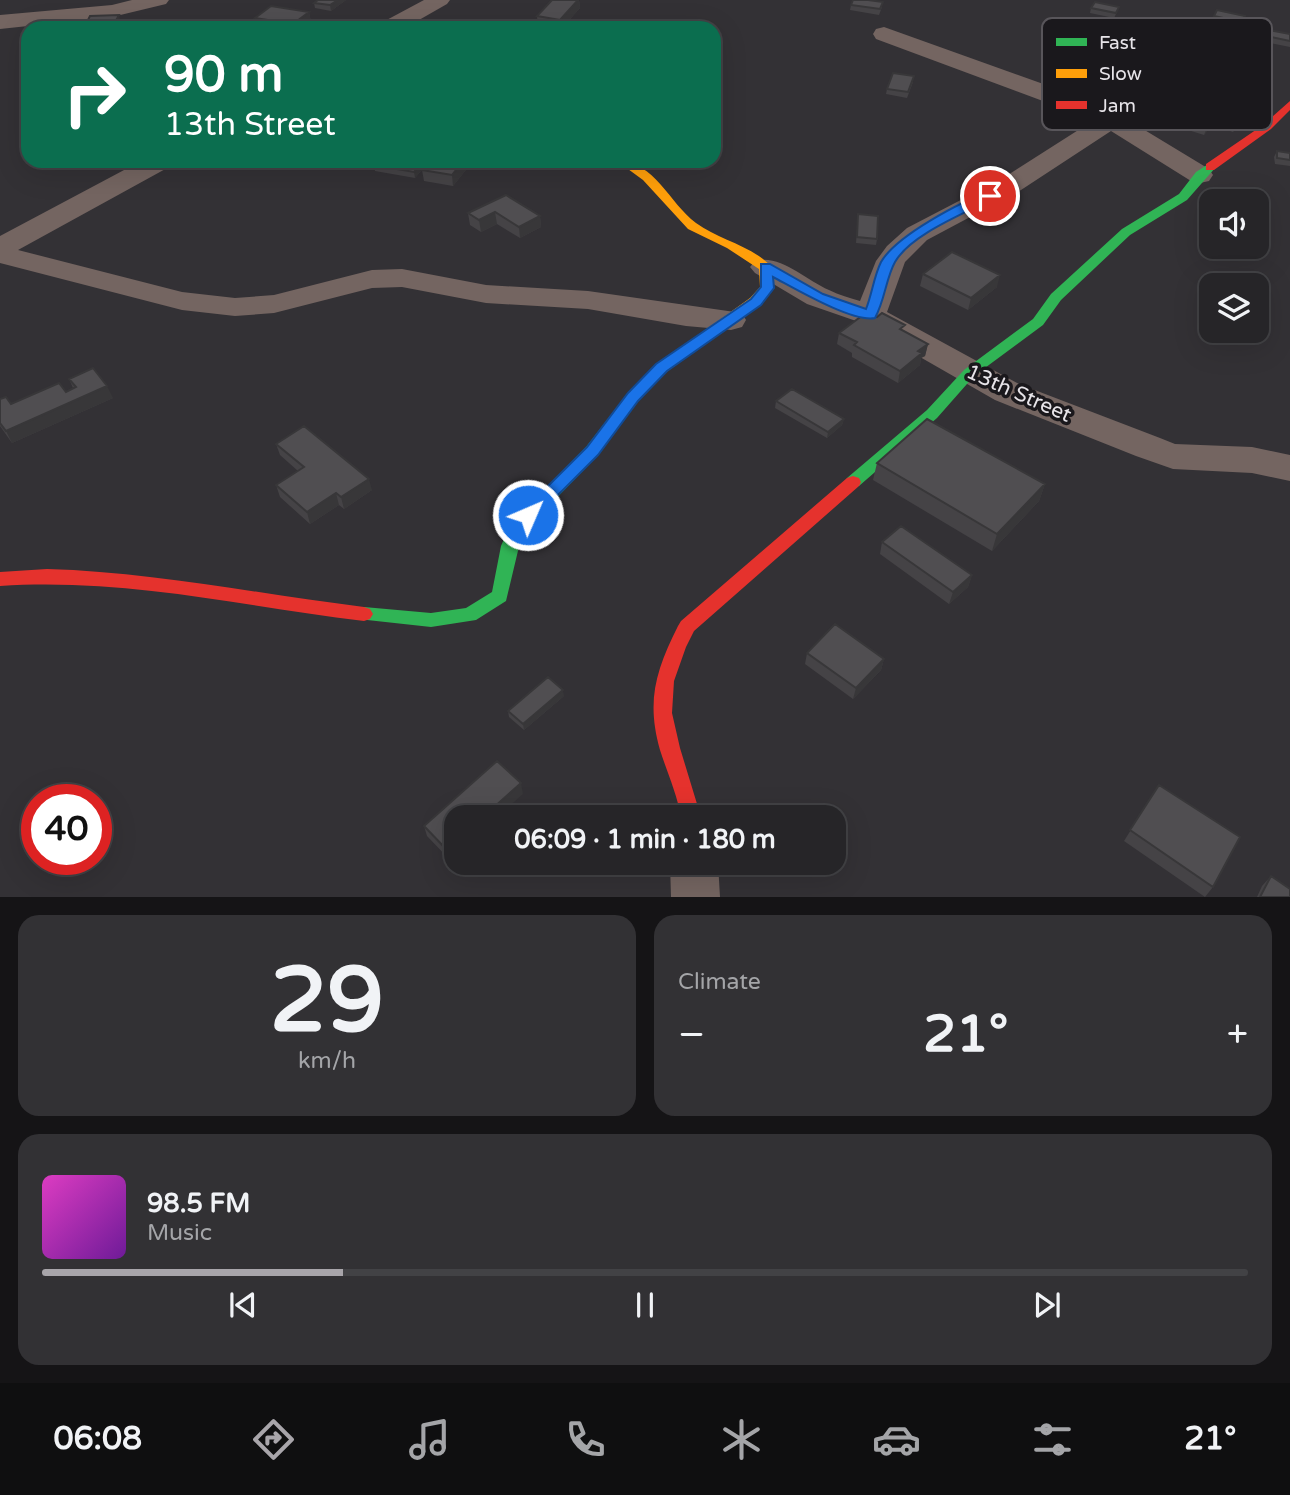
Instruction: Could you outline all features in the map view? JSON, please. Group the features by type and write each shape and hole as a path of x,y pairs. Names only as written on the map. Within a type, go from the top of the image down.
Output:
{"street":[{"path":"0,22 112,11 159,0"},
{"path":"402,21 440,0"},
{"path":"884,34 1042,91"},
{"path":"1272,122 1290,104"},
{"path":"870,315 881,290 886,266 904,244 946,218 1012,184 1096,130"},
{"path":"1128,130 1200,175"},
{"path":"687,805 662,726 660,695 666,664 687,626 932,414 970,373 1038,322 1084,270 1126,232 1183,197 1200,175 1263,130"},
{"path":"0,248 147,168"},
{"path":"0,579 47,574 132,579 201,588 303,608 431,620 470,615 500,596 505,580 508,544 516,530 592,451 633,397 672,358 756,302 768,288 765,267 732,245 692,226 647,177 634,168"},
{"path":"0,254 182,300 235,307 274,303 372,279 402,278 486,294 588,300 686,316 731,320"},
{"name":"13th Street","path":"765,267 818,297 870,315 1007,392 1173,456 1252,460 1290,468"},
{"path":"695,875 696,897"}],"building":[{"path":"318,0 338,0 330,5 314,3"},
{"path":"552,0 578,0 560,20 537,16"},
{"path":"853,0 883,2 880,9 851,5"},
{"path":"1095,2 1119,7 1116,13 1091,8"},
{"path":"271,6 309,12 297,21 255,18"},
{"path":"1217,10 1245,16 1223,18 1214,16"},
{"path":"119,15 116,21 88,21 90,16"},
{"path":"1272,31 1290,34 1290,41 1272,37"},
{"path":"893,73 914,76 908,92 887,89"},
{"path":"1277,151 1290,153 1290,160 1277,158"},
{"path":"391,168 417,168 414,172"},
{"path":"424,168 458,168 452,175 422,170"},
{"path":"506,195 540,216 519,227 495,212 479,220 468,213"},
{"path":"858,214 878,216 877,239 857,237"},
{"path":"952,252 1000,275 971,298 923,274"},
{"path":"867,312 877,317 882,313 905,325 900,329 928,344 918,351 922,353 900,371 854,345 857,342 839,333"},
{"path":"93,368 107,386 6,431 0,423 0,399 6,397 11,404 59,383 66,392 76,387 69,379"},
{"path":"792,389 844,419 828,432 776,401"},
{"path":"927,419 1045,484 997,534 877,463"},
{"path":"304,426 369,479 341,497 336,493 307,512 276,485 304,467 276,444"},
{"path":"901,526 972,575 953,592 882,542"},
{"path":"835,624 884,659 856,688 807,653"},
{"path":"548,677 563,690 523,724 508,711"},
{"path":"497,761 521,783 496,805 448,805"},
{"path":"1159,785 1240,837 1213,887 1130,830"},
{"path":"444,808 444,847 424,826"},
{"path":"1271,876 1290,889 1290,897 1260,897"}],"traffic: fast":[{"path":"853,482 932,414 969,373 1038,322 1056,297 1126,232 1183,197 1210,167"},
{"path":"364,614 431,620 470,615 500,596 509,546 516,530 592,451 633,397 654,376"}],"traffic: slow":[{"path":"634,168 647,177 692,226 732,245 765,267 767,288 755,301 654,376"}],"traffic: jam":[{"path":"1272,122 1290,104"},
{"path":"1210,167 1263,130"},
{"path":"688,805 665,730 662,697 670,665 687,626 853,482"},
{"path":"0,579 47,576 138,581 364,614"}],"route":[{"path":"528,515 592,451 651,377 672,358 756,302 768,288 765,267 782,274 800,288 818,297 870,315 881,290 886,266 894,253 917,234 990,196"}]}
